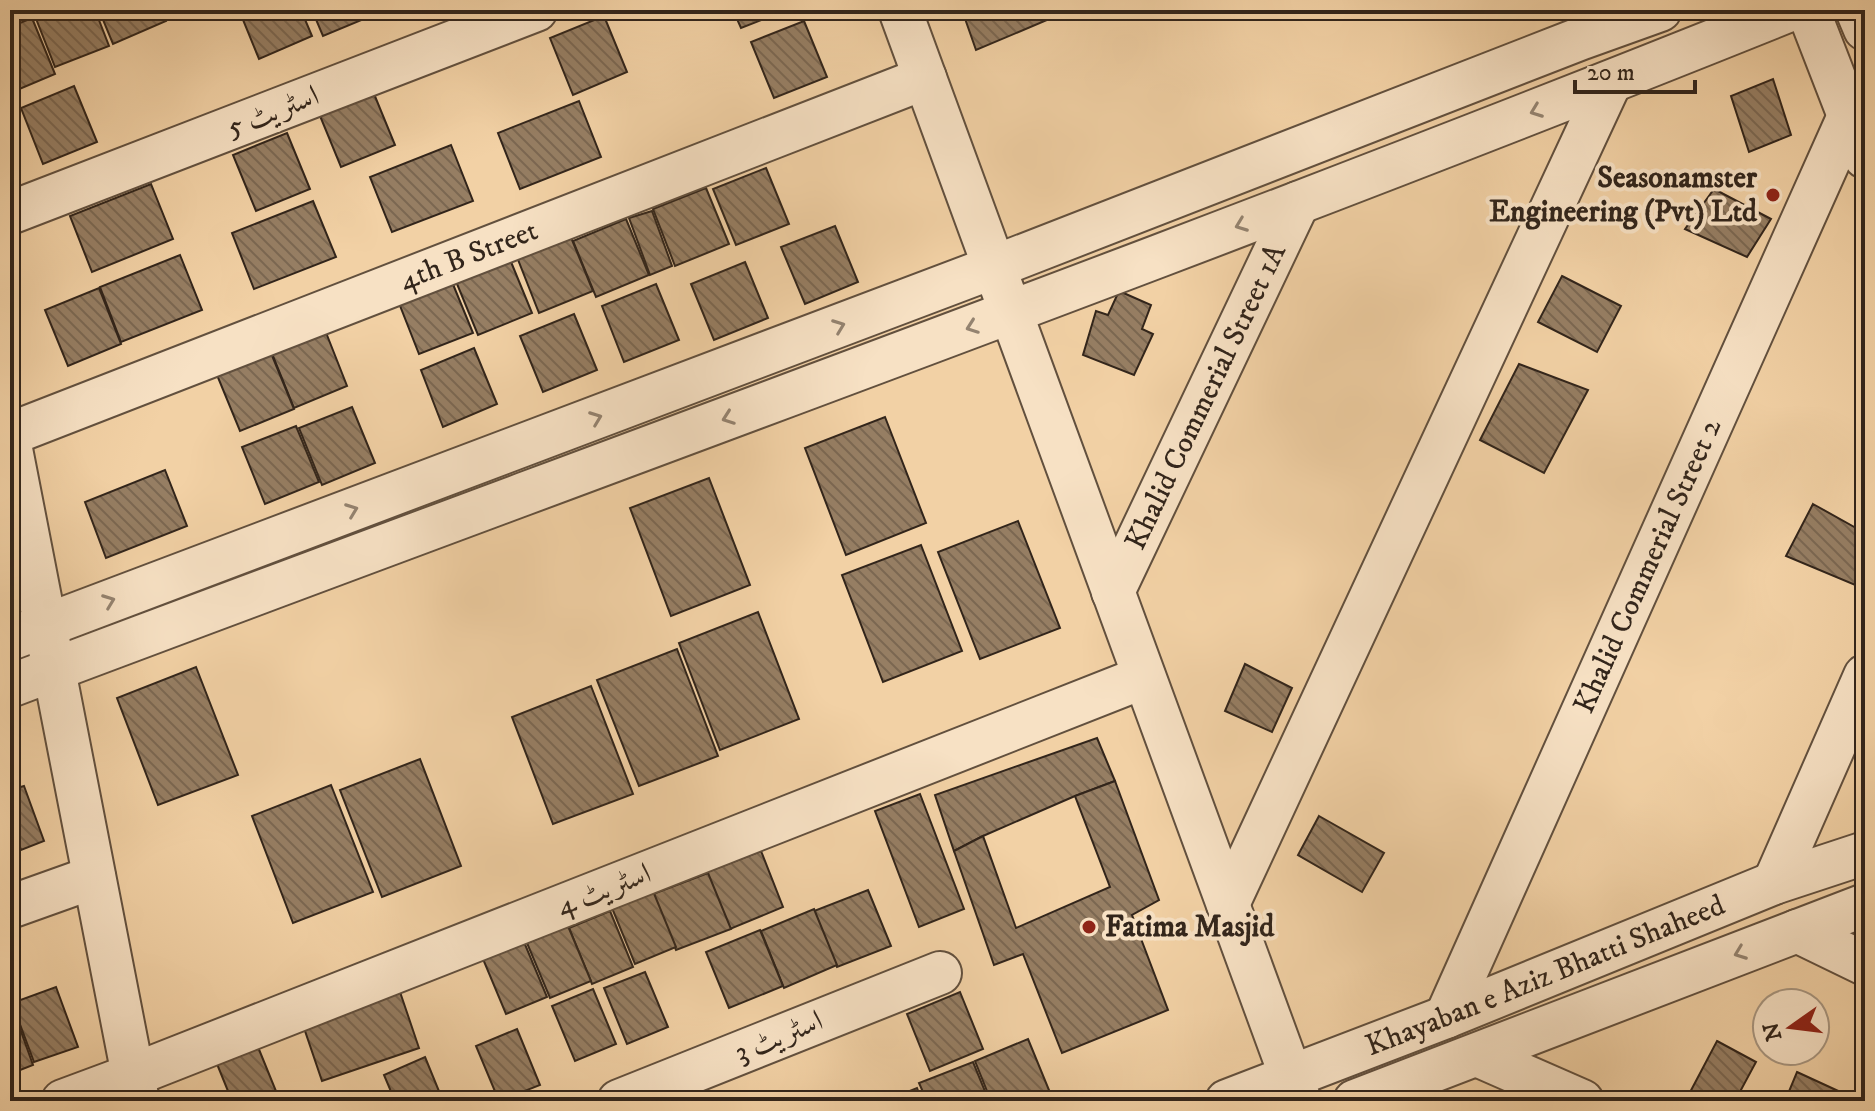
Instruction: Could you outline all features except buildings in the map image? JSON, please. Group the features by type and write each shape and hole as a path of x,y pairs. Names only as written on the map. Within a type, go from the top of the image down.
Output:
{"street":[{"name":"اسٹریٹ 5","path":"10,213 536,10"},
{"path":"900,10 1296,1089"},
{"path":"27,632 994,267 1660,10"},
{"path":"10,686 1011,313 1610,83 1790,10"},
{"path":"1808,10 1865,157"},
{"path":"1857,10 1865,29"},
{"name":"4th B Street","path":"10,434 925,78"},
{"path":"1228,904 1610,83"},
{"name":"Khalid Commerial Street 2","path":"1446,1017 1849,116"},
{"name":"Khalid Commerial Street 1A","path":"1113,592 1298,203"},
{"path":"10,444 27,632 53,670 135,1088"},
{"path":"1774,883 1865,676"},
{"name":"اسٹریٹ 4","path":"63,1101 135,1088 1144,677"},
{"name":"Khayaban e Aziz Bhatti Shaheed","path":"1227,1101 1296,1089 1446,1017 1774,883 1865,853"},
{"path":"10,907 94,877"},
{"name":"Khayaban e Aziz Bhatti Shaheed","path":"1355,1101 1865,905"},
{"path":"1797,931 1865,964"},
{"name":"اسٹریٹ 3","path":"619,1101 940,973"},
{"path":"1477,1055 1582,1101"}],"place":[{"name":"Seasonamster Engineering (Pvt) Ltd","path":"1773,195"},
{"name":"Fatima Masjid","path":"1089,927"}]}
